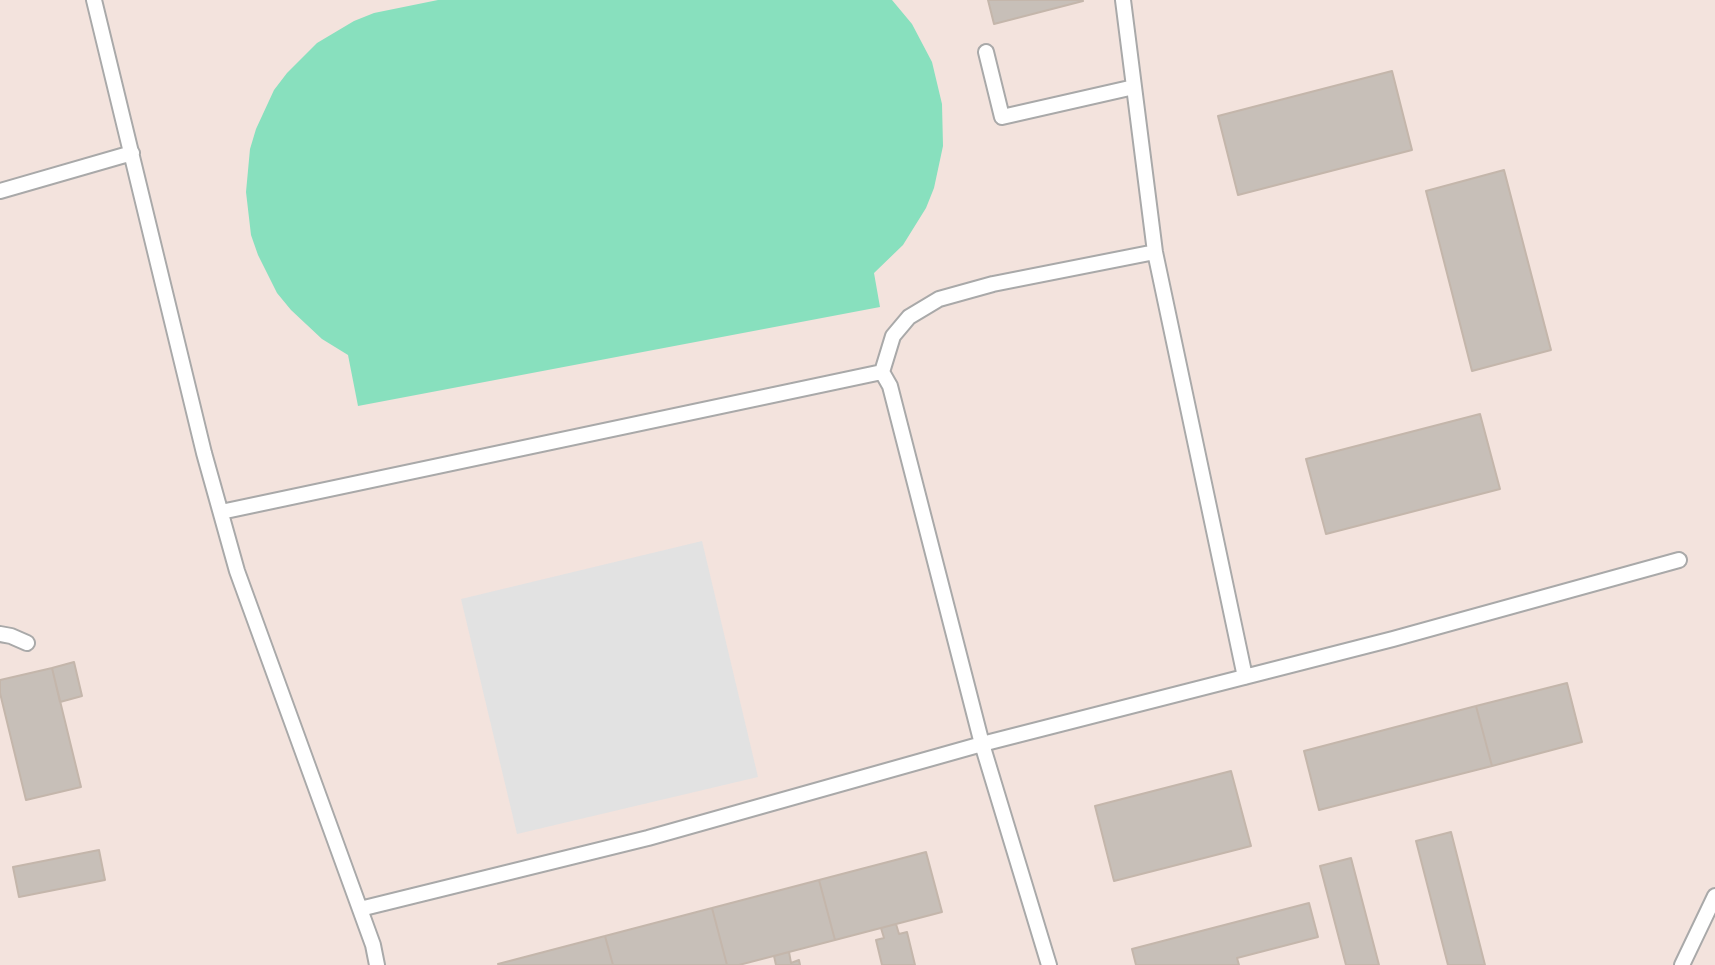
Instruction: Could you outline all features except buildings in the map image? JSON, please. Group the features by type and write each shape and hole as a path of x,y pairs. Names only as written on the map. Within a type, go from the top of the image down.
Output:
{"lane":[{"path":"94,0 204,453 237,571 373,945 377,965"},
{"path":"1123,0 1155,252 1245,677"},
{"path":"986,52 1002,117 1134,87"},
{"path":"0,191 132,153"},
{"path":"881,372 893,336 909,317 939,299 993,284 1155,252"},
{"path":"220,512 881,372"},
{"path":"881,372 890,386 982,744 1049,965"},
{"path":"360,909 648,838 982,744 1393,639 1679,561"},
{"path":"0,634 27,643"},
{"path":"1682,965 1715,896"}],"shaded area":[{"path":"0,0 1715,0 1715,965 0,965"},
{"path":"702,541 758,777 517,834 461,599"}],"green space":[{"path":"438,0 892,0 912,24 932,62 942,104 943,146 934,188 926,208 903,245 874,273 880,307 358,406 348,355 322,339 291,310 277,293 258,255 251,235 246,192 250,149 274,90 317,43 354,21 374,13"}]}
